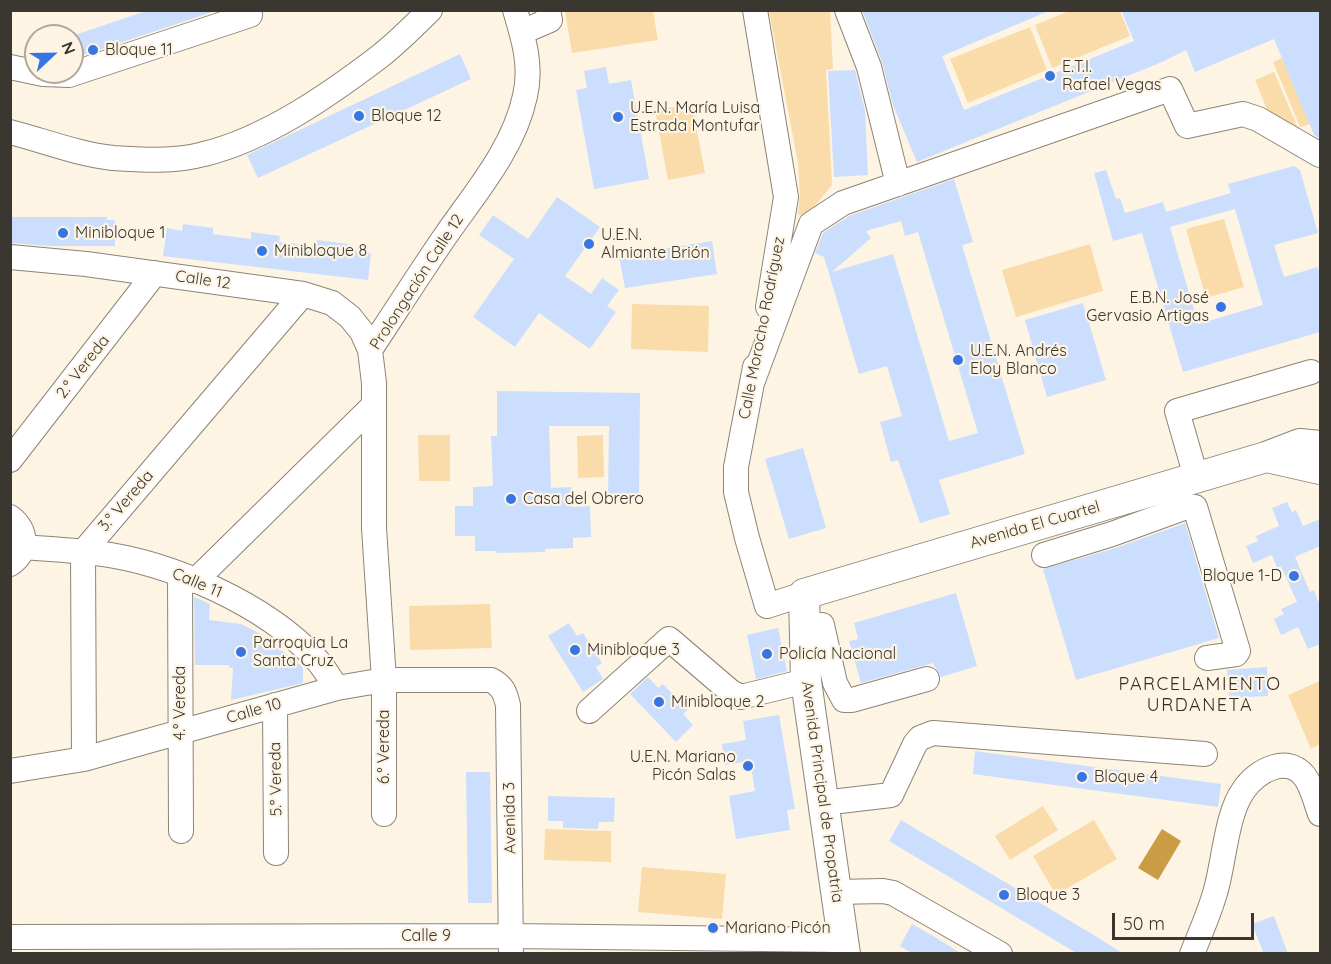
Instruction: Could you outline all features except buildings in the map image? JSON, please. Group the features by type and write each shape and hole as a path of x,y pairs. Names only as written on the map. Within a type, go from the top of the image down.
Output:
{"main road":[{"name":"Avenida El Cuartel","path":"804,594 1266,457 1300,444 1320,446"},
{"name":"Avenida El Cuartel","path":"1266,457 1320,469"},
{"name":"Avenida Principal de Propatria","path":"804,594 816,684 823,803 844,947"}],"street":[{"path":"10,132 65,149 111,158 149,160 204,154 264,131 305,108 381,56 430,10"},
{"path":"519,21 550,20 548,10"},
{"name":"Calle Morocho Rodríguez","path":"755,10 786,197 765,322 736,467 736,492 747,538 768,606 804,594"},
{"path":"847,10 869,67 898,184"},
{"path":"10,67 43,74 69,75 250,15"},
{"name":"Prolongación Calle 12","path":"384,680 374,528 374,383 370,350 496,162 517,125 525,95 528,70 528,52 519,21"},
{"path":"752,383 811,224 843,203 1170,89 1187,126 1243,114 1258,119 1320,155"},
{"name":"Calle 12","path":"10,257 86,264 303,294 332,303 350,317 362,332 370,350"},
{"name":"2.° Vereda","path":"10,460 156,273"},
{"name":"3.° Vereda","path":"83,552 303,294"},
{"path":"1196,477 1177,411 1311,372"},
{"path":"187,578 374,405"},
{"path":"1101,506 1112,534"},
{"path":"1044,555 1193,506 1197,510 1238,651 1236,654 1207,658"},
{"name":"Calle 11","path":"10,518 22,531 17,556 98,553 143,562 229,597 282,628 317,660 337,688"},
{"path":"83,552 84,759"},
{"name":"4.° Vereda","path":"181,831 180,732 187,578"},
{"path":"816,684 822,625"},
{"path":"589,711 669,639 731,692 741,697 816,684 847,701 927,679"},
{"name":"Calle 10","path":"10,771 84,759 337,688 384,680 491,680 500,684"},
{"name":"6.° Vereda","path":"384,680 384,814"},
{"name":"Avenida 3","path":"500,684 505,692 508,705 511,945"},
{"name":"5.° Vereda","path":"275,705 276,853"},
{"path":"823,803 891,795 920,738 933,733 1205,754"},
{"path":"1192,954 1215,893 1233,813 1242,791 1254,778 1275,766 1289,766 1300,771 1307,780 1320,814"},
{"path":"836,892 883,891 893,893 1000,954"},
{"name":"Calle 9","path":"10,937 224,945 844,947"}],"shaded area":[{"path":"565,11 653,11 658,40 572,53"},
{"path":"769,11 830,11 833,69 826,70 832,185 805,218 798,214 800,195 798,163"},
{"path":"1069,11 1120,11 1130,36 1052,68 1035,25"},
{"path":"1030,27 1047,70 968,103 950,59"},
{"path":"1282,58 1310,124 1300,127 1273,62"},
{"path":"1274,72 1303,140 1283,148 1255,80"},
{"path":"692,104 705,173 668,180 655,110"},
{"path":"1224,219 1244,287 1206,298 1186,229"},
{"path":"1090,244 1103,291 1016,317 1002,270"},
{"path":"632,304 709,306 708,352 631,349"},
{"path":"418,435 450,435 450,481 419,481"},
{"path":"603,435 604,477 578,478 577,436"},
{"path":"490,604 492,648 410,650 409,606"},
{"path":"1320,681 1320,744 1311,749 1288,695"},
{"path":"1043,806 1058,830 1010,860 995,836"},
{"path":"1094,820 1117,859 1056,895 1033,856"},
{"path":"545,829 611,831 611,862 544,860"},
{"path":"1162,829 1181,841 1158,880 1138,868"},
{"path":"642,867 726,874 722,919 638,912"}],"place":[{"name":"Bloque 11","path":"93,50"},
{"name":"E.T.I. Rafael Vegas","path":"1050,76"},
{"name":"Bloque 12","path":"359,116"},
{"name":"U.E.N. María Luisa Estrada Montufar","path":"618,117"},
{"name":"Minibloque 1","path":"63,233"},
{"name":"U.E.N. Almiante Brión","path":"589,244"},
{"name":"Minibloque 8","path":"262,251"},
{"name":"E.B.N. José Gervasio Artigas","path":"1221,307"},
{"name":"U.E.N. Andrés Eloy Blanco","path":"958,360"},
{"name":"Casa del Obrero","path":"511,499"},
{"name":"Bloque 1-D","path":"1294,576"},
{"name":"Minibloque 3","path":"575,650"},
{"name":"Parroquia La Santa Cruz","path":"241,652"},
{"name":"Policía Nacional","path":"767,654"},
{"name":"Minibloque 2","path":"659,702"},
{"name":"U.E.N. Mariano Picón Salas","path":"748,766"},
{"name":"Bloque 4","path":"1082,777"},
{"name":"Bloque 3","path":"1004,895"},
{"name":"Mariano Picón","path":"713,928"}],"district":[{"name":"PARCELAMIENTO URDANETA","path":"1200,695"}]}
